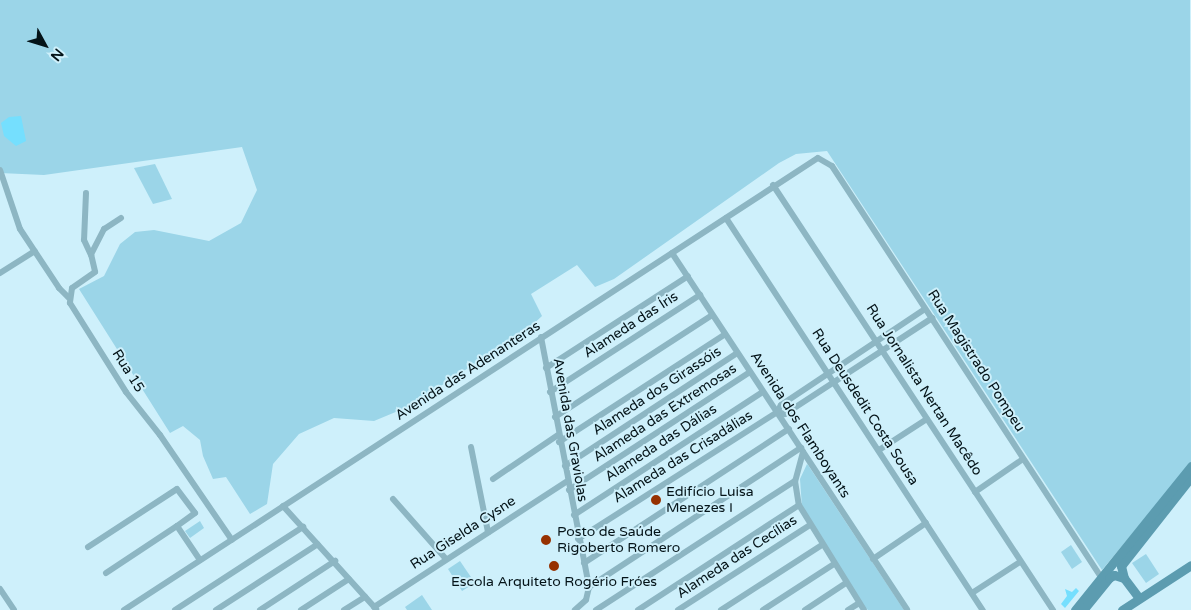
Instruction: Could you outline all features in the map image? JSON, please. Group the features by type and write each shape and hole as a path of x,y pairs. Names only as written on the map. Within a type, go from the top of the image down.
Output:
{"street":[{"name":"Avenida das Adenanteras","path":"124,610 726,218 773,185 811,161 826,160"},
{"name":"Rua Magistrado Pompeu","path":"826,160 932,318 1101,577"},
{"name":"Rua 15","path":"0,170 20,229 59,288 69,298 126,392 160,435 232,540"},
{"name":"Rua Jornalista Nertan Macêdo","path":"773,185 884,350 927,419 1053,610"},
{"path":"69,298 72,288 95,272 92,256 84,240 86,193"},
{"path":"92,256 105,227 121,218"},
{"name":"Rua Deusdedit Costa Sousa","path":"726,218 983,610"},
{"path":"0,273 35,251"},
{"name":"Avenida dos Flamboyants","path":"672,253 907,610"},
{"path":"546,368 688,276"},
{"name":"Alameda das Íris","path":"550,392 700,295"},
{"path":"926,309 781,405 777,412 785,414 932,318"},
{"path":"555,417 712,314"},
{"path":"493,479 725,334"},
{"name":"Avenida das Graviolas","path":"541,337 578,539 589,587"},
{"name":"Alameda dos Girassóis","path":"565,466 737,352"},
{"name":"Alameda das Extremosas","path":"569,490 750,372"},
{"name":"Alameda das Dálias","path":"574,515 763,392"},
{"name":"Alameda das Crisadálias","path":"578,539 777,412"},
{"path":"879,450 927,419"},
{"path":"584,563 789,429"},
{"path":"471,447 488,532"},
{"path":"802,450 795,481 799,506 864,610"},
{"path":"575,610 586,600 589,587 802,450"},
{"path":"975,492 1023,459"},
{"path":"1139,598 1124,578 1121,566 1137,538 1191,466"},
{"path":"1075,610 1101,577 1191,477"},
{"name":"Rua Giselda Cysne","path":"375,608 446,559 567,481"},
{"path":"596,610 795,481"},
{"path":"88,547 178,489 195,513 106,573"},
{"path":"392,499 446,559"},
{"path":"284,506 375,608"},
{"path":"638,610 799,506"},
{"path":"873,559 926,523"},
{"name":"Alameda das Cecílias","path":"678,610 810,525"},
{"path":"177,526 200,560"},
{"path":"175,610 303,528"},
{"path":"216,610 318,544"},
{"path":"721,610 822,545"},
{"path":"260,610 335,562"},
{"path":"972,593 1020,562"},
{"path":"763,610 834,564"},
{"path":"1122,610 1191,565"},
{"path":"1083,610 1109,578 1114,575 1124,578"},
{"path":"301,610 349,579"},
{"path":"805,610 846,583"},
{"path":"0,589 14,610"},
{"path":"344,610 365,597"},
{"path":"848,610 859,603"}],"shaded area":[{"path":"0,0 1190,0 1191,463 1102,570 827,151 796,154 779,163 614,279 595,287 577,265 531,294 542,316 528,329 410,406 374,421 334,418 299,434 273,464 267,504 250,514 226,477 213,479 203,456 200,440 183,426 170,433 79,289 104,276 120,244 135,232 154,230 209,241 241,223 257,190 242,147 44,175 0,173"},
{"path":"21,116 26,141 16,146 4,136 1,123 9,117"},
{"path":"155,164 172,199 153,204 134,168"},
{"path":"807,464 904,610 868,610 863,606 802,507 800,479"},
{"path":"200,521 204,528 190,538 185,531"},
{"path":"1071,545 1082,562 1072,569 1061,552"},
{"path":"1146,554 1159,574 1146,583 1132,563"},
{"path":"460,561 475,583 462,591 448,569"},
{"path":"1076,588 1079,591 1065,608 1061,604 1067,596 1065,589 1072,592"},
{"path":"422,595 432,610 407,610 405,607"}],"place":[{"name":"Edifício Luisa Menezes I","path":"656,500"},
{"name":"Posto de Saúde Rigoberto Romero","path":"546,540"},
{"name":"Escola Arquiteto Rogério Fróes","path":"554,566"}]}
